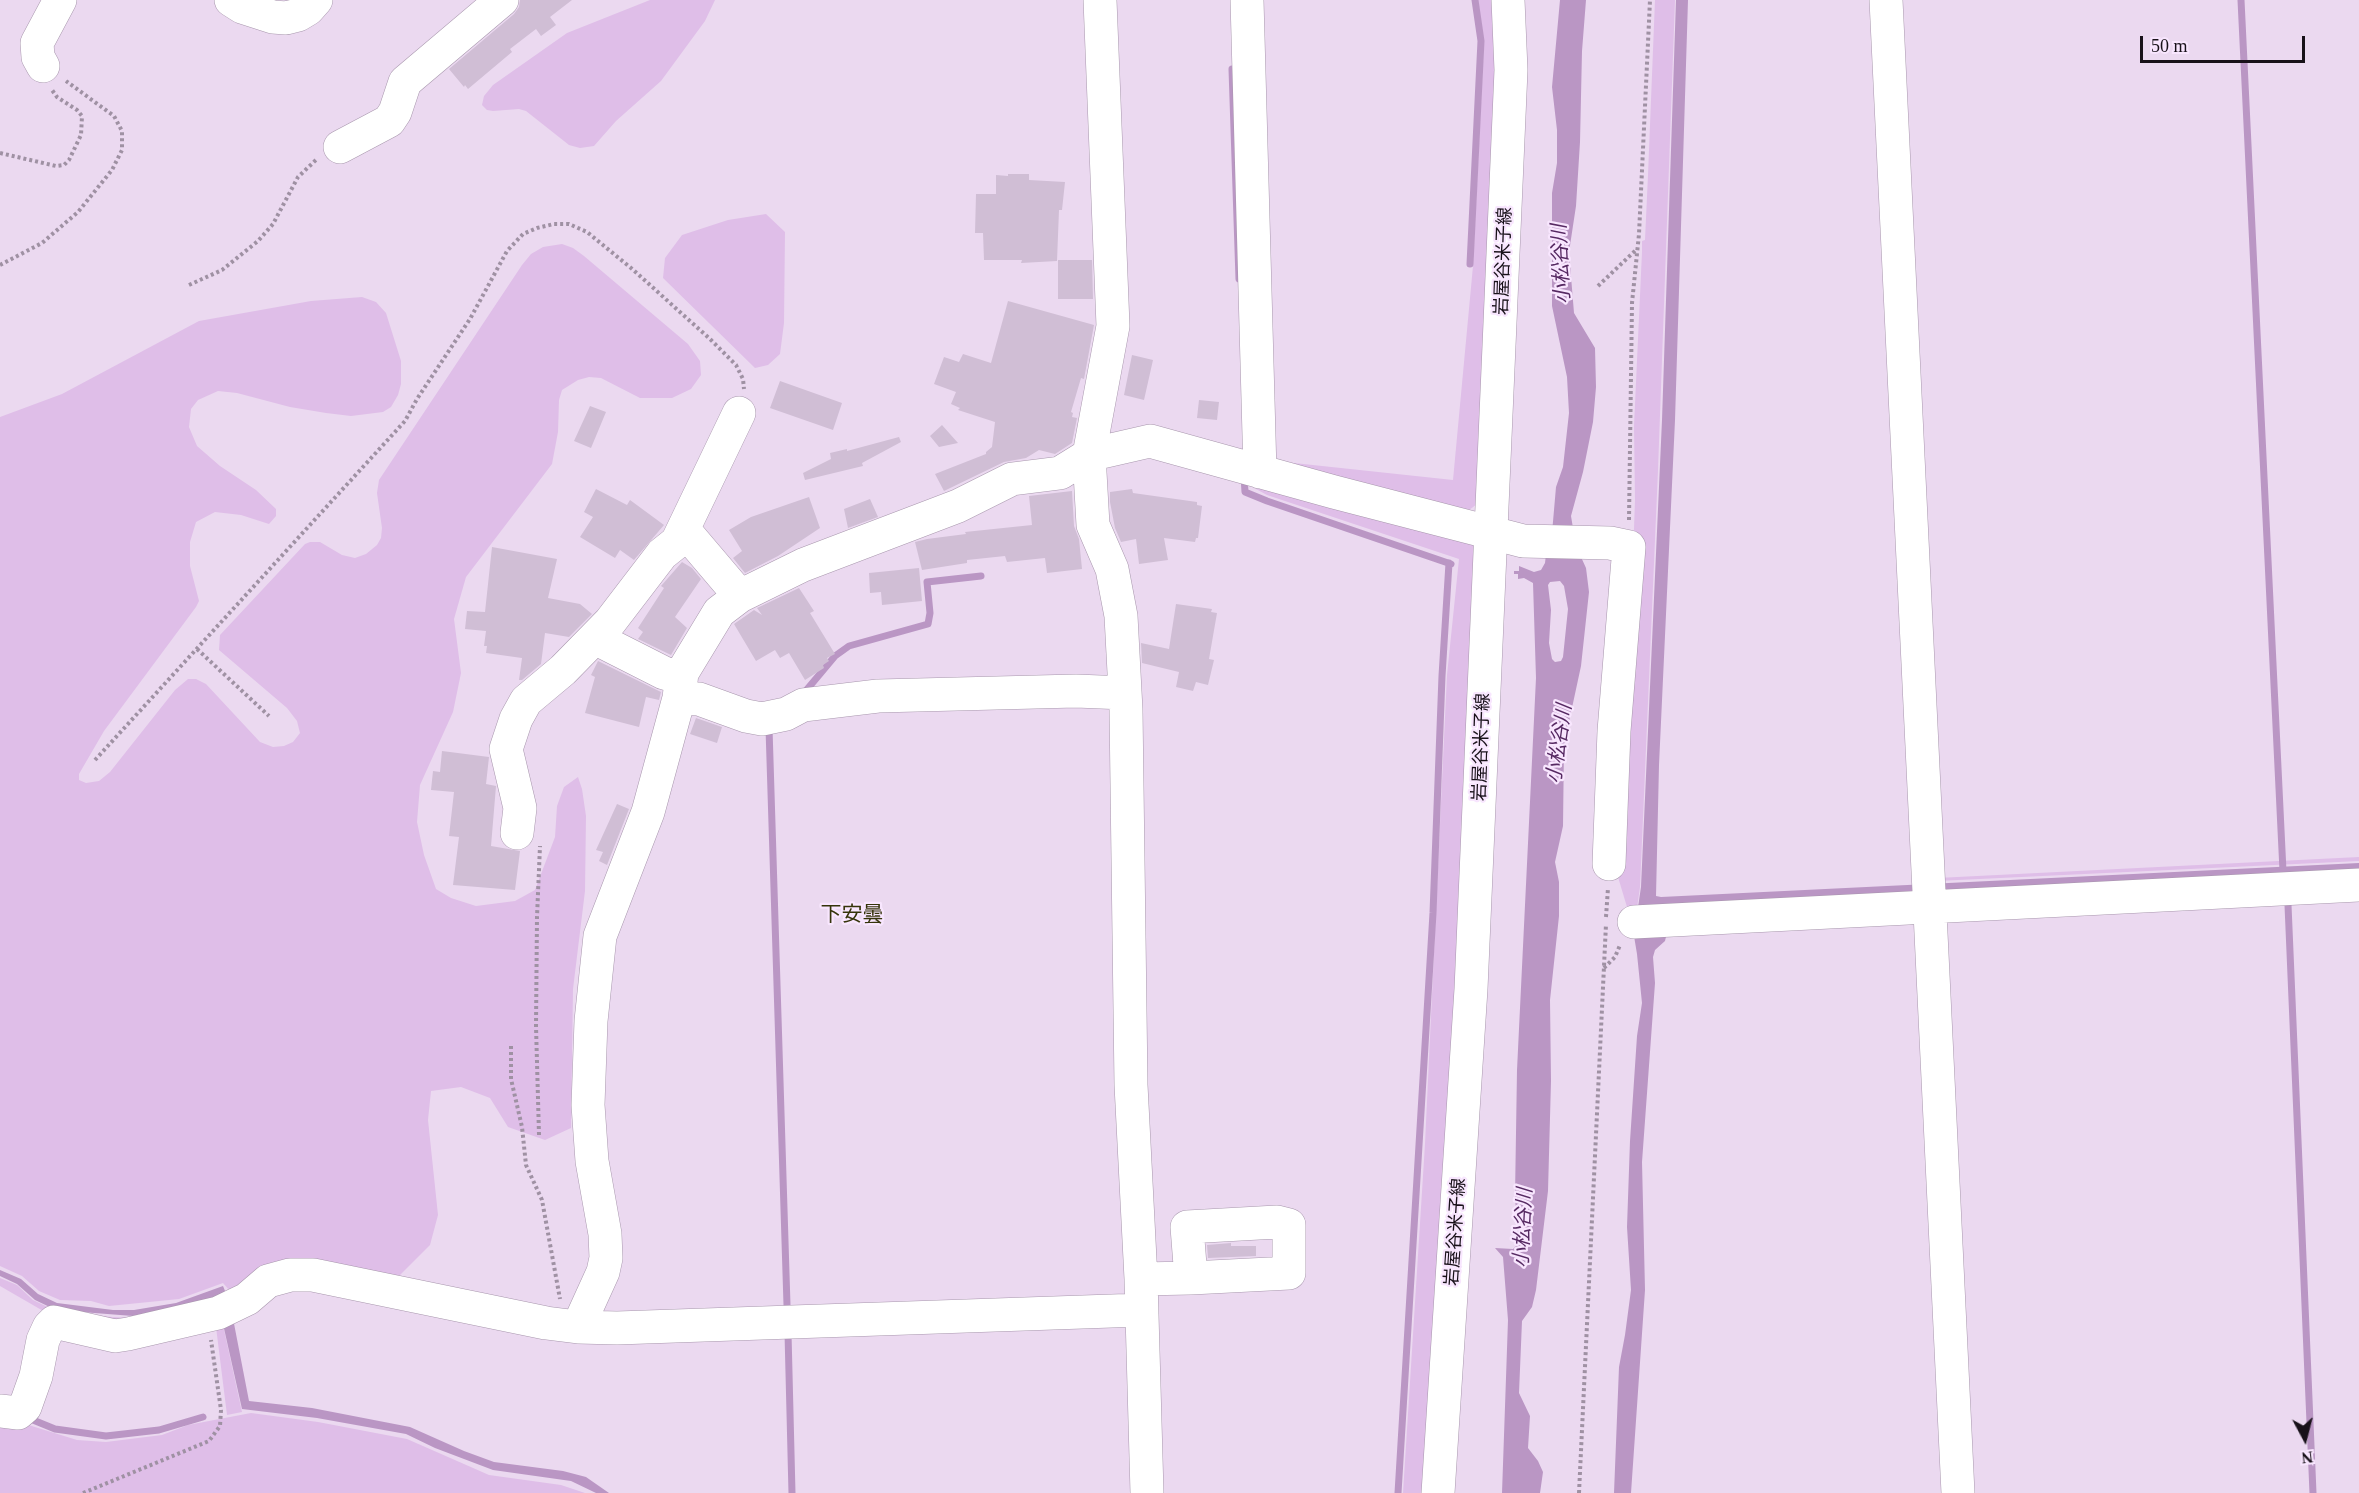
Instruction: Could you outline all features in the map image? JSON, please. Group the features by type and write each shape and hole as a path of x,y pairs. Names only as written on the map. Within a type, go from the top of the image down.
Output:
{"street":[{"path":"43,66 38,57 37,44 60,0"},
{"path":"231,0 242,7 273,17 286,18 308,9 316,0"},
{"path":"332,150 389,121 395,112 405,82 502,0"},
{"path":"1100,0 1113,326 1089,455 1093,525 1112,569 1121,616 1125,693 1131,1084 1147,1493"},
{"path":"1247,0 1248,469"},
{"name":"岩屋谷米子線","path":"1438,1493 1472,989 1511,70 1508,0"},
{"path":"1886,0 1958,1493"},
{"path":"529,834 520,808 506,749 521,709 526,701 563,670 610,622 662,554 677,542 739,413"},
{"path":"580,1324 603,1272 606,1258 605,1234 592,1161 588,1105 591,1021 600,936 648,812 682,673 719,612 740,596 803,565 958,506 1011,479 1060,473 1089,455 1150,441 1523,541 1620,545 1609,864"},
{"path":"684,530 740,596"},
{"path":"595,638 664,673 680,688 699,699 746,716 762,719 786,714 803,705 878,696 1076,691 1125,693"},
{"path":"497,746 511,711 521,709"},
{"path":"1634,922 1928,905 2359,885"},
{"path":"0,1411 18,1413 25,1407 36,1376 43,1340 54,1322 115,1336 220,1312 247,1299 268,1281 279,1276 313,1275 546,1323 617,1328 1141,1295 1191,1278"}],"path":[{"path":"1620,545 1629,461 1632,303 1638,248 1650,0"},
{"path":"0,153 56,166 64,165 81,135 82,116 78,110 57,97 43,78 43,66"},
{"path":"0,265 42,243 78,212 112,170 122,150 122,131 114,116 74,85 43,66"},
{"path":"189,285 222,270 258,241 273,224 298,177 332,150"},
{"path":"95,760 405,421 470,319 507,251 523,234 554,224 569,224 587,232 631,268 736,365 742,379 744,400 739,413"},
{"path":"1598,286 1638,248"},
{"path":"197,649 268,716"},
{"path":"529,834 536,927 539,1135"},
{"path":"1579,1493 1603,968"},
{"path":"511,1046 511,1079 522,1127 526,1165 542,1200 559,1299 580,1324"},
{"path":"83,1493 209,1441 220,1426 220,1312"}],"shaded area":[{"path":"650,0 715,0 705,21 661,81 616,121 594,146 580,148 569,145 526,111 519,109 493,111 487,110 482,105 484,96 493,85 567,33"},
{"path":"1478,0 1497,0 1500,21 1480,502 1469,510 1266,460 1453,480 1473,266 1484,42"},
{"path":"1655,0 1675,0 1658,470 1640,887 1636,915 1631,913 1627,907 1615,867 1633,557 1634,426 1642,241 1645,240"},
{"path":"766,214 785,232 784,323 780,354 768,365 755,368 663,278 665,258 682,235 728,220"},
{"path":"562,244 584,256 688,344 700,361 701,375 691,389 672,398 640,398 601,378 589,377 578,380 562,390 552,464 466,577 454,619 461,673 453,712 420,785 417,822 424,855 436,889 451,898 476,906 515,901 535,890 555,837 557,806 564,787 578,777 586,816 585,891 573,989 571,1128 545,1140 508,1127 490,1098 461,1087 431,1091 428,1120 438,1215 430,1245 396,1279 231,1292 223,1283 179,1299 109,1306 91,1301 60,1300 39,1291 22,1276 0,1266 0,417 62,394 199,321 311,301 362,297 376,302 386,313 401,361 401,384 391,407 383,412 351,416 326,413 290,407 237,393 218,391 198,400 191,409 189,427 197,446 220,466 256,490 276,509 276,516 269,524 241,515 215,512 196,522 190,542 190,566 199,601 104,731 79,774 79,780 86,783 99,781 110,772 175,690 188,679 196,679 206,684 260,742 273,747 284,746 293,742 300,733 297,721 287,708 219,650 220,635 305,544 320,542 342,555 355,558 366,554 377,545 381,538 382,528 377,493 379,480 522,265 531,254 543,247"},
{"path":"1254,482 1473,539 1479,556 1430,1493 1403,1493 1425,1144 1447,675 1459,559 1267,495 1256,489"},
{"path":"2359,857 2359,861 1937,881 1937,878"},
{"path":"0,1278 17,1285 33,1300 56,1311 134,1318 128,1332 45,1312 0,1286"},
{"path":"221,1316 242,1412 227,1415 215,1319"},
{"path":"251,1413 318,1422 407,1439 489,1475 561,1485 585,1493 0,1493 0,1424 22,1423 77,1440 106,1442 162,1435 188,1425"}],"water":[{"name":"小松谷川","path":"1560,0 1586,0 1576,206 1569,252 1574,313 1595,348 1596,387 1593,422 1571,516 1576,546 1586,568 1589,592 1581,666 1564,745 1563,826 1555,862 1559,882 1559,916 1550,1000 1551,1081 1548,1191 1536,1290 1532,1307 1522,1321 1519,1393 1530,1416 1528,1448 1543,1472 1540,1493 1502,1493 1508,1320 1503,1257 1495,1248 1513,1249 1518,1244 1515,1196 1517,1070 1536,678 1533,583 1524,578 1518,579 1518,574 1514,574 1514,571 1519,571 1519,566 1534,572 1541,570 1545,563 1547,546 1552,533 1556,487 1563,467 1569,413 1567,377 1552,306 1552,193 1557,163 1557,130 1552,87","holes":["1560,581 1564,586 1568,609 1563,657 1561,661 1555,662 1552,659 1549,643 1551,610 1548,585 1550,582"]},
{"path":"1676,0 1688,0 1675,420 1659,765 1656,896 2359,863 2359,873 1669,924 1665,941 1655,950 1653,957 1655,983 1642,1162 1645,1290 1631,1493 1614,1493 1619,1367 1631,1290 1627,1227 1630,1141 1637,1036 1642,1003 1633,930 1641,887 1662,420"},
{"path":"0,1270 21,1279 38,1294 57,1303 113,1310 134,1310 176,1303 223,1286 230,1303 249,1401 312,1408 410,1427 494,1462 563,1471 586,1477 609,1493 596,1493 571,1481 493,1470 435,1448 406,1434 317,1418 242,1409 217,1297 133,1316 56,1310 35,1300 17,1284 0,1276"}],"building":[{"path":"520,0 572,0 550,17 556,25 541,36 536,29 510,49 512,52 468,89 465,85 464,87 449,69 514,14 519,7"},
{"path":"1008,174 1029,174 1029,180 1065,182 1062,210 1059,210 1057,261 1021,263 1022,260 984,260 983,233 975,233 976,194 996,194 996,175 1008,176"},
{"path":"1058,260 1092,260 1093,299 1058,299"},
{"path":"1008,301 1094,325 1084,379 1081,378 1071,412 1072,417 1077,418 1072,443 1055,454 1039,450 1026,458 1004,462 944,491 935,474 986,454 992,447 995,422 958,410 960,408 951,404 956,392 934,384 944,357 959,362 963,354 991,363"},
{"path":"1132,355 1153,360 1144,400 1124,395"},
{"path":"780,381 842,403 833,430 770,408"},
{"path":"1199,400 1219,402 1217,420 1197,418"},
{"path":"590,406 606,412 591,448 574,441"},
{"path":"942,425 958,443 939,447 930,436"},
{"path":"899,437 901,442 862,463 863,466 805,480 803,473 831,459 830,453 847,449 847,451"},
{"path":"596,489 627,505 630,500 664,525 634,560 620,550 615,558 580,537 593,517 584,512"},
{"path":"1132,489 1133,493 1197,502 1197,505 1202,506 1198,538 1195,542 1164,538 1168,560 1139,564 1136,539 1121,542 1115,528 1110,502 1110,492"},
{"path":"1072,491 1074,526 1079,539 1082,569 1047,573 1045,558 1007,562 1005,556 967,560 967,563 922,570 915,542 966,534 965,532 1032,525 1029,496"},
{"path":"809,497 820,528 778,556 745,573 733,558 742,551 729,530 751,517"},
{"path":"870,499 878,517 848,528 844,509"},
{"path":"492,547 557,559 548,598 580,604 592,614 569,637 545,633 541,664 522,680 519,680 522,658 486,653 487,646 484,646 486,631 465,629 467,611 485,612"},
{"path":"682,562 692,568 701,579 675,617 687,628 671,655 638,639 643,632 638,628 664,588 661,586"},
{"path":"919,568 922,601 882,605 881,592 870,593 869,573"},
{"path":"799,588 814,611 810,613 835,654 827,658 829,661 823,665 824,668 805,680 789,653 780,658 775,650 756,661 734,624 754,610 762,615 757,608"},
{"path":"1176,604 1212,609 1211,612 1217,613 1209,659 1214,660 1208,685 1196,682 1193,691 1176,687 1179,672 1142,663 1141,643 1169,649"},
{"path":"598,661 661,692 659,700 646,697 639,727 585,713 595,677 591,675"},
{"path":"696,718 722,727 717,743 690,734"},
{"path":"442,751 489,757 486,784 496,786 491,846 520,851 515,890 453,885 459,837 449,836 454,792 431,790 433,771 440,772"},
{"path":"617,804 629,809 607,865 599,861 603,852 596,850"},
{"path":"1231,1243 1231,1246 1256,1246 1256,1256 1208,1258 1207,1245"}],"waterway":[{"path":"1470,264 1481,41 1475,0"},
{"path":"2241,0 2283,871"},
{"path":"1232,69 1239,279"},
{"path":"1244,476 1245,492 1451,564"},
{"path":"1398,1493 1433,913 1442,676 1449,563"},
{"path":"804,693 835,656 849,646 928,624 930,613 927,582 981,576"},
{"path":"769,728 787,1305"},
{"path":"2288,905 2313,1493"},
{"path":"788,1333 792,1493"},
{"path":"30,1414 33,1420 55,1429 106,1436 159,1430 203,1417"}],"district":[{"name":"下安曇","path":"852,915"}]}
